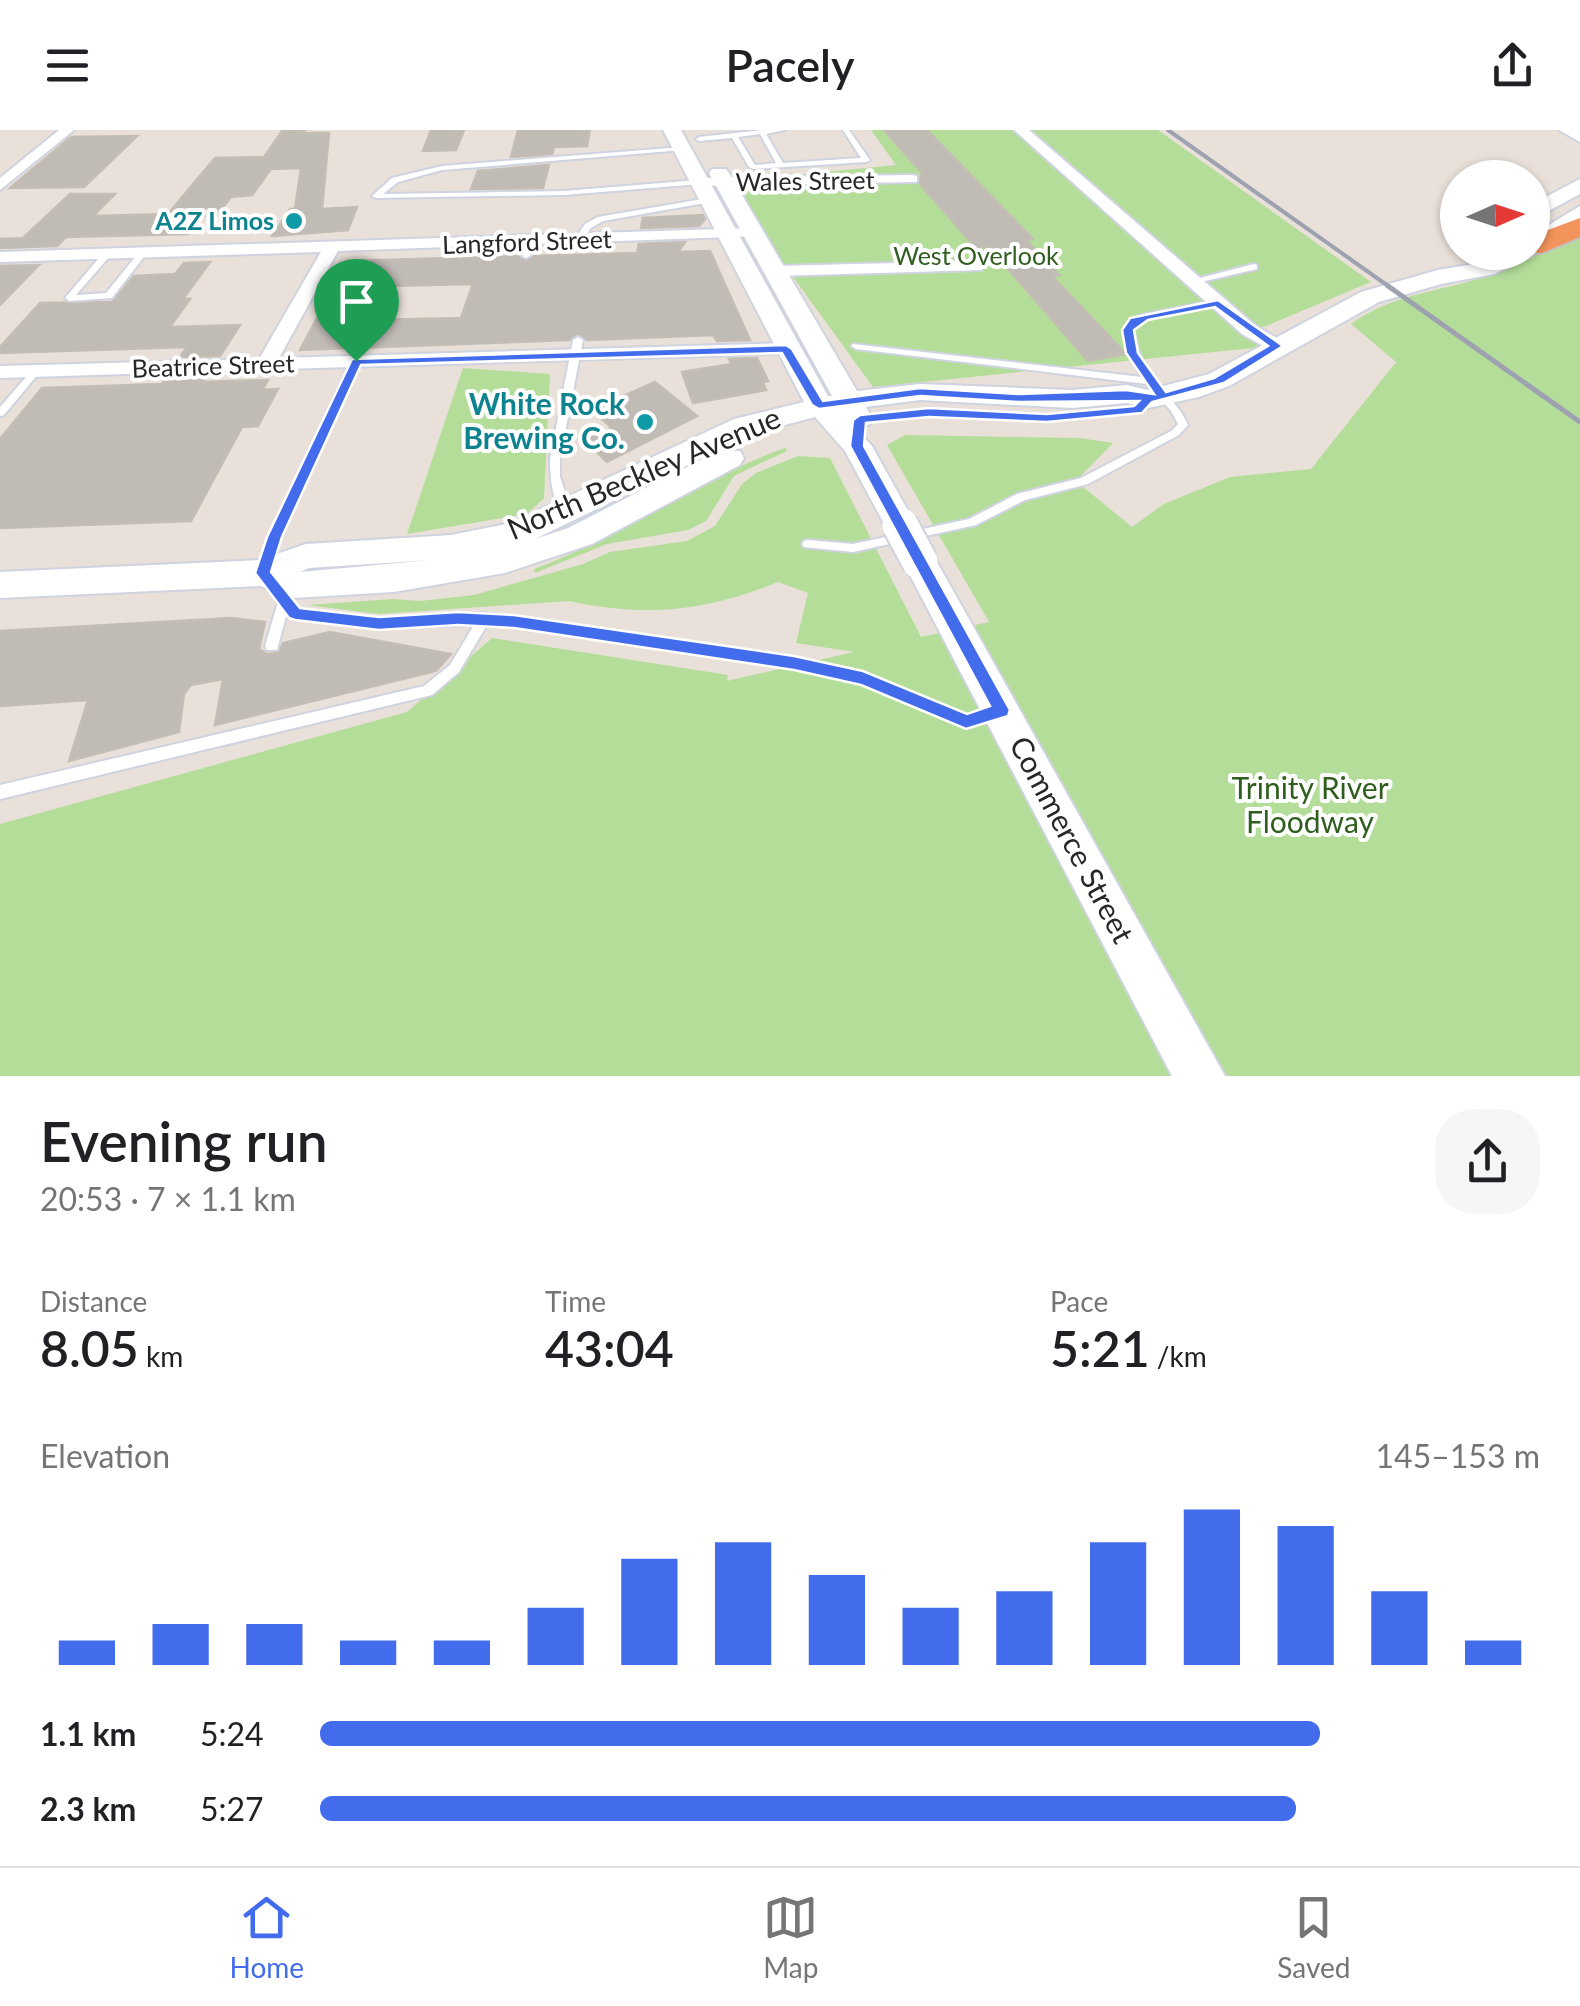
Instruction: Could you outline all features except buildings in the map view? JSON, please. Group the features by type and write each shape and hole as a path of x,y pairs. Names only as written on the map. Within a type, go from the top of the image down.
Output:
{"highway":[{"path":"1550,239 1580,227"}],"main road":[{"path":"672,130 692,140 724,182 775,270 844,419"},
{"path":"1568,130 1580,136"},
{"path":"692,140 703,191 786,349 844,419"},
{"path":"1550,203 1580,185"},
{"path":"1550,234 1580,214"},
{"name":"North Beckley Avenue","path":"1438,276 1446,270"},
{"name":"North Beckley Avenue","path":"0,585 262,573 293,585 394,580 505,561 744,426 929,412 1093,416 1138,410 1153,392 1219,380 1370,297 1438,276 1474,270"},
{"name":"Commerce Street","path":"844,419 1199,1076"}],"street":[{"path":"0,170 47,130"},
{"path":"0,186 67,130"},
{"path":"1020,130 1249,330 1277,346"},
{"name":"Wales Street","path":"703,191 724,182 912,179"},
{"name":"Langford Street","path":"0,257 528,249 578,240 753,233"},
{"path":"266,364 332,249"},
{"path":"775,270 976,266"},
{"name":"Beatrice Street","path":"0,372 356,361 577,347 786,349"}],"lane":[{"path":"703,191 376,196 395,180 442,168 782,130"},
{"path":"734,136 754,167 866,160 846,130"},
{"path":"762,132 780,165"},
{"path":"578,240 588,226 601,219 703,191"},
{"path":"107,254 69,298 109,296 143,254"},
{"path":"1192,281 1254,267"},
{"path":"808,544 852,548 972,522 1021,497 1084,481 1176,433 1183,425 1153,392 1132,353 1128,330 1134,321 1218,303"},
{"path":"856,346 1153,392"},
{"path":"573,524 555,477 554,458 577,347"},
{"path":"356,361 262,573 295,614 359,622 484,618 794,663 863,678 966,722 1007,722"},
{"path":"0,413 36,371"},
{"path":"272,646 284,602"},
{"path":"0,792 427,691 448,680 484,618"},
{"path":"266,730 267,712"}],"green space":[{"name":"West Overlook","path":"871,130 1016,130 1263,347 873,387 724,182 896,165"},
{"path":"1028,130 1158,130 1371,282 1261,328"},
{"name":"Trinity River Floodway","path":"1580,233 1580,1076 0,1076 0,824 407,712 492,638 728,675 727,681 854,652 796,643 808,593 778,582 726,600 675,609 624,609 569,601 379,614 307,605 474,595 583,564 610,552 687,541 715,526 742,484 756,473 798,456 830,458 921,637 989,622 887,445 905,435 1079,438 1113,443 1076,481 1132,527 1164,504 1230,477 1311,469 1396,362 1351,324 1402,299 1504,270 1550,270 1550,248"},
{"path":"463,368 550,374 544,498 527,514 407,534"},
{"path":"785,448 787,451 734,476 706,521 688,530 607,544 535,573 534,569 598,541 721,475"}],"railway":[{"path":"1168,130 1391,288"},
{"path":"1388,286 1580,422"}],"place":[{"name":"A2Z Limos","path":"294,221"},
{"name":"White Rock Brewing Co.","path":"645,422"}],"route":[{"path":"356,361 262,573 295,614 379,623 484,618 794,663 863,678 966,722 1001,710 857,446 860,420 929,412 1047,418 1138,410 1148,399 1163,397 1189,391 1219,380 1277,346 1249,330 1218,303 1145,317 1134,321 1128,330 1132,353 1163,397 1148,399 1126,394 1020,398 920,392 819,405 786,349 356,361"}]}
